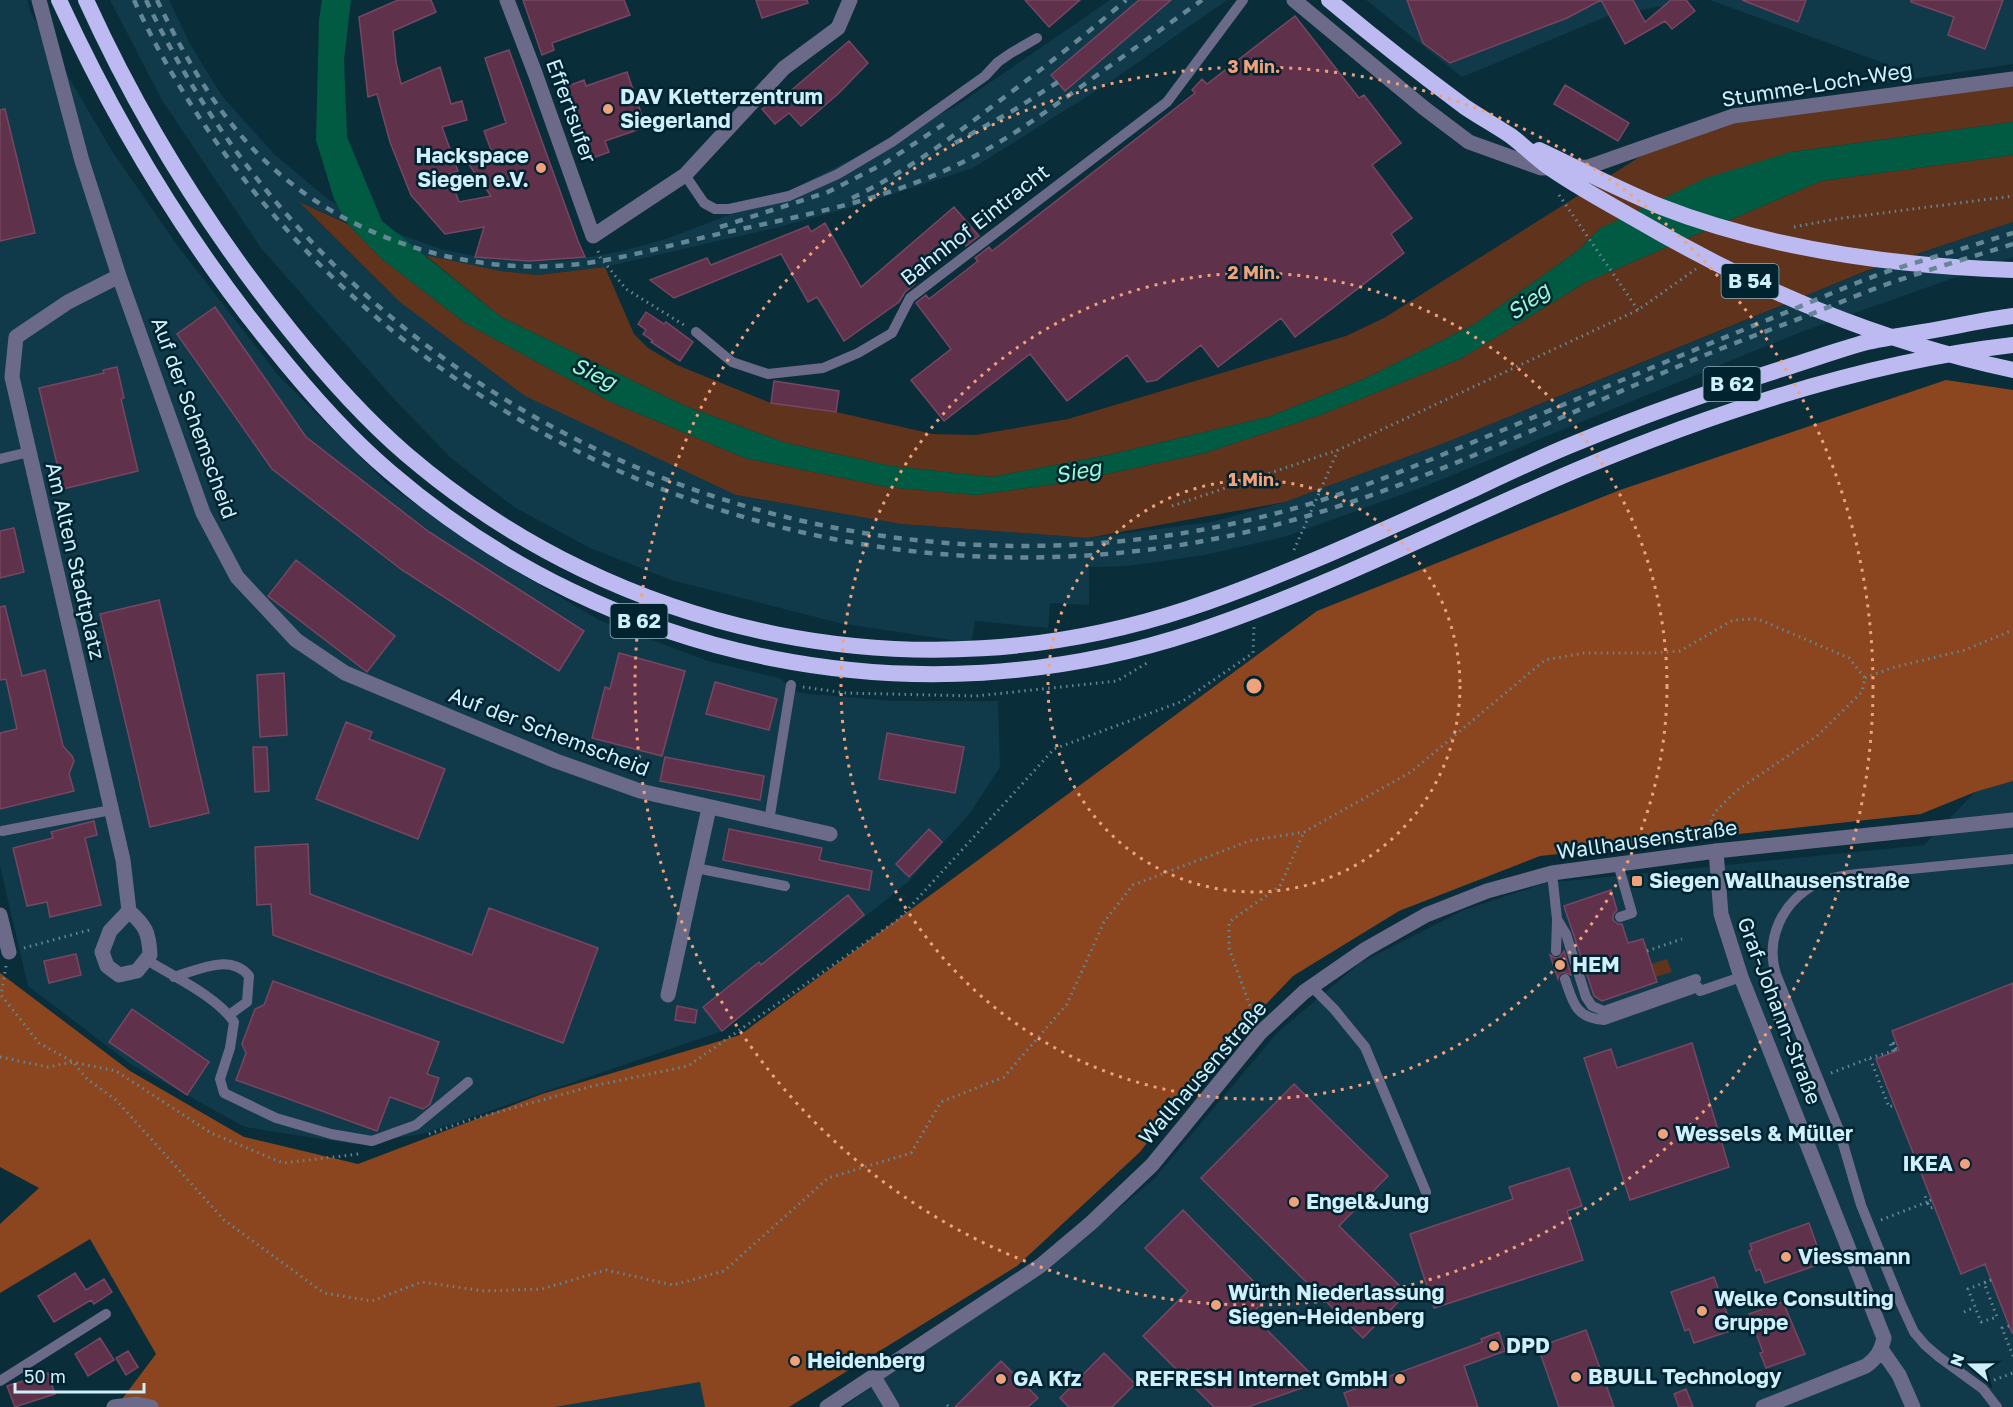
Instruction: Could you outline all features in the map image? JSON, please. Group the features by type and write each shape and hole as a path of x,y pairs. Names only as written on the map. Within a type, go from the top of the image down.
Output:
{"highway":[{"name":"B 62","path":"59,0 117,119 154,182 194,243 236,302 315,398 387,470 426,502 511,560 601,606 697,641 796,664 897,674 948,675 1049,666 1139,648 1198,631 1339,576 1583,468 1728,412 1879,368 1970,350 2013,345"},
{"name":"B 62","path":"86,0 139,107 175,169 214,229 256,287 333,382 403,452 481,512 566,562 657,602 751,630 800,639 898,650 948,650 997,648 1046,642 1114,629 1190,608 1327,554 1572,444 1713,390 1867,342 2013,316"},
{"name":"B 54","path":"1329,0 1466,107 1512,137 1546,165 1696,255 1780,295 1870,330 1927,350 2013,370"},
{"name":"B 54","path":"1512,137 1661,206 1769,240 1876,260 2013,270"}],"street":[{"name":"Auf der Schemscheid","path":"39,0 82,161 119,276 203,513 237,577 296,640 345,672 556,761 640,791 830,834"},
{"name":"Effertsufer","path":"507,0 536,73 593,236"},
{"path":"593,236 685,175 757,100 784,68 838,28 850,0"},
{"name":"Stumme-Loch-Weg","path":"1294,0 1424,108 1469,141 1541,168 1588,167 1733,116 2013,79"},
{"name":"Am Alten Stadtplatz","path":"119,276 68,302 16,337 12,377 123,860 129,911"},
{"path":"669,995 709,808"},
{"name":"Wallhausenstraße","path":"827,1407 1040,1266 1091,1223 1152,1165 1260,1033 1312,987 1366,949 1426,915 1487,891 1552,873 1716,851 2013,820"},
{"name":"Graf-Johann-Straße","path":"1716,851 1721,914 1741,977 1880,1325 1884,1338 1881,1349"},
{"path":"129,911 141,922 149,936 150,955 137,971 119,975 107,966 102,952 110,931 129,911"},
{"path":"0,915 9,952"},
{"path":"1763,1407 1866,1366 1875,1360 1881,1349 1899,1375 1913,1407"},
{"path":"874,1377 892,1407"},
{"path":"114,1407 136,1404 151,1407"}],"lane":[{"name":"Bahnhof Eintracht","path":"696,332 732,362 768,374 823,368 858,353 892,333 910,298 1167,102 1243,0"},
{"path":"685,175 704,203 715,209 729,209 789,196 838,174 892,142 985,76 998,62 1036,38"},
{"path":"0,459 29,452"},
{"path":"769,821 791,685"},
{"path":"2,831 111,810"},
{"path":"1997,1407 1983,1389 1939,1357 1914,1332 1861,1205 1839,1130 1776,974 1772,951 1774,932 1784,913 1796,899 1815,884 1850,874 2013,859"},
{"path":"1618,864 1632,913 1620,917"},
{"path":"696,868 784,886"},
{"path":"1552,873 1557,919 1556,951"},
{"path":"1557,919 1569,933 1586,997 1592,1006 1604,1011 1741,977"},
{"path":"147,960 208,998 229,1015 234,1022 230,1048 220,1079 224,1093 276,1118 332,1134 372,1142 416,1125 468,1082"},
{"path":"174,977 222,963 242,967 249,976 247,1002 229,1015"},
{"path":"1565,979 1574,1005 1581,1014 1592,1019 1604,1020 1698,986"},
{"path":"1312,987 1334,1009 1365,1047 1426,1192"},
{"path":"0,1381 106,1314"}],"path":[{"path":"1172,506 1338,450 1638,310 1561,198"},
{"path":"593,236 600,257 626,289 696,332"},
{"path":"1292,556 1338,450"},
{"path":"118,923 9,952 1,995 39,1042 73,1062 87,1079 116,1100 224,1220 324,1293 372,1301 421,1282 484,1291 542,1289 606,1269 673,1285 724,1270 828,1178 911,1154 940,1102 1004,1077 1067,1004 1104,922 1132,885 1249,841 1304,832 1411,772 1545,660 1584,653 1680,651 1733,620 1758,618 1849,658 1865,678"},
{"path":"1865,678 1891,668 1965,650 2013,630"},
{"path":"1716,851 1707,832 1714,813 1736,791 1817,736 1862,692 1865,678"},
{"path":"1260,1033 1229,948 1229,922 1280,886 1304,832"},
{"path":"1647,951 1682,939"},
{"path":"1818,1078 1870,1058 1882,1054 1893,1051 1890,1043 1893,1042 1896,1051 1893,1052 1890,1043 1893,1042 1897,1051"},
{"path":"1870,1058 1889,1100 1889,1107 1894,1105"},
{"path":"1929,1194 1924,1196 1929,1201 1930,1208 1934,1207"},
{"path":"1869,1224 1929,1201"},
{"path":"1991,1280 1984,1283 1997,1317 1981,1322 1975,1307 1968,1289 1991,1280"},
{"path":"1964,1312 1975,1307"},
{"path":"2009,1326 2002,1328 2013,1356"},
{"path":"1989,1382 2013,1373"}],"shaded area":[{"path":"0,0 27,0 31,13 112,151 177,245 278,375 386,483 484,552 599,620 708,661 779,678 800,693 893,701 998,701 1000,767 970,813 908,882 723,1031 422,1134 354,1144 245,1127 132,1065 28,986 0,866"},
{"path":"110,0 169,0 190,44 222,96 274,154 329,200 379,226 440,249 495,260 563,261 618,252 666,239 781,195 956,106 1110,0 1227,0 1107,84 973,168 856,206 775,228 605,267 538,275 501,271 425,255 300,203 400,302 736,495 901,524 1088,538 1212,522 1285,502 1447,442 1867,271 2013,222 2013,257 1801,332 1428,485 1287,536 1205,555 1128,566 1089,567 1089,605 1050,603 1048,628 975,621 971,643 839,623 671,580 590,548 514,507 451,458 393,398 261,248 162,100"},
{"path":"1366,0 1695,0 1608,16 1462,77"},
{"path":"1710,0 2013,0 2013,64 1880,84 1886,64"},
{"path":"2013,79 2013,122 1791,152 1599,229 1580,249 1475,324 1362,380 1268,417 1108,455 992,477 891,466 786,443 685,406 501,317 425,255 501,271 538,275 605,267 634,334 648,348 677,365 771,403 836,412 933,434 976,435 1068,419 1346,336 1384,318 1668,139 1733,116"},
{"path":"2013,155 2013,222 1866,271 1447,442 1285,502 1088,538 901,524 736,495 525,396 400,302 299,202 348,224 382,259 465,323 613,403 745,458 887,487 976,495 1064,483 1205,453 1320,415 1460,359 1586,282 1821,181"},
{"path":"1946,380 2013,390 2013,781 1975,792 1921,814 1540,856 1399,911 1293,976 1199,1074 1140,1152 1017,1266 789,1407 705,1407 700,1382 555,1407 116,1407 156,1354 90,1239 0,1293 0,1224 39,1188 0,1167 0,973 130,1071 244,1137 358,1164 542,1094 740,1035 1317,611 1620,490"},
{"path":"2013,781 2013,1407 844,1407 1051,1265 1153,1180 1278,1032 1360,963 1464,910 1546,883 1924,845 1975,792"},
{"path":"1667,959 1672,972 1656,977 1651,964"},
{"path":"701,1382 705,1407 555,1407"}],"water":[{"name":"Sieg","path":"322,0 351,0 344,60 347,137 382,221 501,317 685,406 786,443 891,466 992,477 1108,455 1268,417 1362,380 1475,324 1580,249 1599,229 1706,178 1791,152 2013,122 2013,155 1821,181 1586,282 1460,359 1320,415 1205,453 1064,483 976,495 887,487 745,458 613,403 465,323 382,259 348,224 334,199 316,140 319,20"}],"building":[{"path":"398,0 431,0 436,12 393,31 396,62 401,84 440,67 451,104 462,101 467,120 442,127 458,171 449,174 459,202 491,196 465,159 491,150 484,131 506,123 485,58 509,50 585,257 530,261 475,257 484,227 445,234 411,195 390,142 377,94 368,97 359,17"},
{"path":"523,0 624,0 630,15 552,43 554,50 542,55"},
{"path":"756,0 807,0 808,3 762,18"},
{"path":"1025,0 1080,0 1049,27"},
{"path":"1139,0 1171,0 1065,91 1051,75"},
{"path":"1407,0 1601,0 1567,18 1450,63 1423,43"},
{"path":"1601,0 1633,0 1645,22 1671,0 1686,0 1695,11 1672,29 1665,21 1625,44"},
{"path":"1742,0 1806,0 1798,22"},
{"path":"1911,0 2003,0 1985,49 1948,35 1954,17 1911,2"},
{"path":"1295,16 1359,98 1364,95 1401,143 1372,165 1412,218 1391,234 1404,253 1295,337 1281,318 1218,367 1201,345 1157,380 1147,382 1127,355 1067,401 1030,354 944,421 911,380 951,349 916,303 926,295 929,299 978,261 975,258 989,247 992,251 1195,93 1192,90 1202,79 1207,84"},
{"path":"849,41 868,63 839,93 801,126 789,113 775,124 762,109 777,97 780,100"},
{"name":"DAV Kletterzentrum Siegerland","path":"627,72 646,127 605,141 609,152 590,159 565,87 584,80 586,86"},
{"path":"1565,85 1629,123 1618,141 1554,104"},
{"path":"5,109 35,233 0,241 0,110"},
{"path":"954,207 979,236 966,246 958,237 911,280 915,284 905,292 899,302 844,341 817,297 808,302 781,254 674,298 650,280 707,258 711,265 808,226 811,232 825,223 861,287"},
{"path":"215,307 306,437 429,532 584,631 559,671 402,570 272,469 177,334"},
{"path":"646,312 664,324 666,322 693,342 680,361 643,334 646,330 638,324"},
{"path":"117,367 124,398 121,399 138,471 63,489 39,388 104,373 103,370"},
{"path":"774,381 839,391 836,412 771,403"},
{"path":"14,528 24,572 0,578 0,531"},
{"path":"296,560 395,636 367,672 268,596"},
{"path":"159,600 209,813 150,827 100,614"},
{"path":"5,606 22,676 45,670 63,746 74,761 69,774 74,791 0,809 0,733 17,729 6,679 0,680 0,607"},
{"path":"619,653 685,671 662,756 592,738 605,687 610,689"},
{"path":"284,673 287,735 260,737 257,675"},
{"path":"715,682 777,699 769,730 706,714"},
{"path":"346,722 372,732 369,739 445,769 418,839 316,799"},
{"path":"887,733 964,747 955,793 879,779"},
{"path":"253,747 267,747 269,791 255,792"},
{"path":"665,757 764,776 760,800 660,781"},
{"path":"94,821 97,835 85,838 101,905 50,917 47,902 27,906 13,848 53,838 51,832"},
{"path":"729,829 822,848 819,860 872,871 869,890 723,860"},
{"path":"929,829 942,842 909,877 896,864"},
{"path":"308,844 310,894 472,955 489,908 598,948 563,1043 273,935 271,904 257,905 255,847"},
{"path":"1611,890 1617,910 1613,915 1613,920 1622,924 1628,943 1643,939 1657,982 1602,1001 1594,996 1564,906"},
{"path":"848,895 864,915 722,1031 703,1007 759,962 761,965"},
{"name":"HEM","path":"1564,951 1571,975 1563,972 1558,979 1550,955 1559,958"},
{"path":"76,954 81,975 49,983 44,961"},
{"path":"273,981 439,1042 427,1074 439,1078 430,1104 423,1109 390,1097 377,1131 236,1080 246,1053 242,1044 255,1009 264,1005"},
{"name":"IKEA","path":"2013,983 2012,1333 1985,1264 1961,1274 1876,1059 1899,1050 1892,1031"},
{"path":"677,1006 697,1010 695,1023 675,1020"},
{"path":"132,1009 209,1062 187,1095 109,1042"},
{"name":"Wessels & Müller","path":"1692,1043 1729,1167 1630,1200 1584,1058 1611,1049 1617,1068"},
{"name":"Engel&Jung","path":"1294,1084 1388,1176 1339,1226 1407,1293 1363,1338 1201,1178"},
{"path":"1569,1168 1582,1206 1567,1211 1583,1260 1434,1308 1410,1234 1513,1199 1509,1187"},
{"name":"Würth Niederlassung Siegen-Heidenberg","path":"1183,1210 1269,1297 1251,1314 1319,1382 1248,1407 1214,1407 1143,1336 1188,1291 1145,1248"},
{"name":"Viessmann","path":"1809,1223 1823,1263 1765,1283 1760,1269 1756,1271 1749,1251 1752,1250 1750,1244"},
{"path":"75,1273 86,1290 104,1279 112,1292 94,1304 91,1300 54,1322 38,1296"},
{"name":"Welke Consulting Gruppe","path":"1714,1277 1733,1330 1694,1343 1689,1329 1685,1331 1671,1292"},
{"path":"1783,1302 1805,1354 1766,1368 1760,1353 1763,1352 1749,1314"},
{"name":"BBULL Technology","path":"1586,1330 1614,1407 1559,1407 1538,1347"},
{"path":"1499,1332 1505,1351 1464,1366 1478,1407 1349,1407 1344,1393 1482,1342 1481,1339"},
{"path":"100,1338 114,1360 88,1376 75,1354"},
{"path":"128,1351 138,1367 126,1375 116,1358"},
{"path":"1104,1353 1135,1384 1112,1407 1069,1407 1060,1398"},
{"name":"GA Kfz","path":"1001,1361 1038,1398 1028,1407 955,1407"},
{"path":"48,1373 55,1394 15,1407 7,1386"},
{"path":"1686,1389 1693,1407 1679,1407 1674,1394"}],"railway":[{"path":"134,0 167,65 186,96 249,186 297,241 394,332 500,408 615,469 737,515 863,544 993,557 1124,552 1255,530 1369,496 1480,453 1725,347 1888,284 2013,244"},
{"path":"146,0 235,150 347,278 479,383 626,463 784,517 951,543 1121,541 1292,509 1372,483 1880,274 2013,233"},
{"path":"157,0 190,63 230,123 262,158 292,184 325,207 397,242 436,254 475,262 514,266 554,266 617,258 815,213 905,187 963,162 994,145 1068,96 1202,0"},
{"path":"852,198 906,168 957,133 1126,0"},
{"path":"955,143 1058,82"},
{"path":"720,227 828,192 885,163 947,122"}],"place":[{"name":"DAV Kletterzentrum Siegerland","path":"608,109"},
{"name":"Hackspace Siegen e.V.","path":"541,168"},
{"name":"Siegen Wallhausenstraße","path":"1637,881"},
{"name":"HEM","path":"1560,965"},
{"name":"Wessels & Müller","path":"1663,1134"},
{"name":"IKEA","path":"1965,1164"},
{"name":"Engel&Jung","path":"1294,1202"},
{"name":"Viessmann","path":"1786,1257"},
{"name":"Würth Niederlassung Siegen-Heidenberg","path":"1216,1305"},
{"name":"Welke Consulting Gruppe","path":"1702,1311"},
{"name":"DPD","path":"1494,1346"},
{"name":"Heidenberg","path":"795,1361"},
{"name":"BBULL Technology","path":"1576,1377"},
{"name":"GA Kfz","path":"1001,1379"},
{"name":"REFRESH Internet GmbH","path":"1400,1379"}]}
